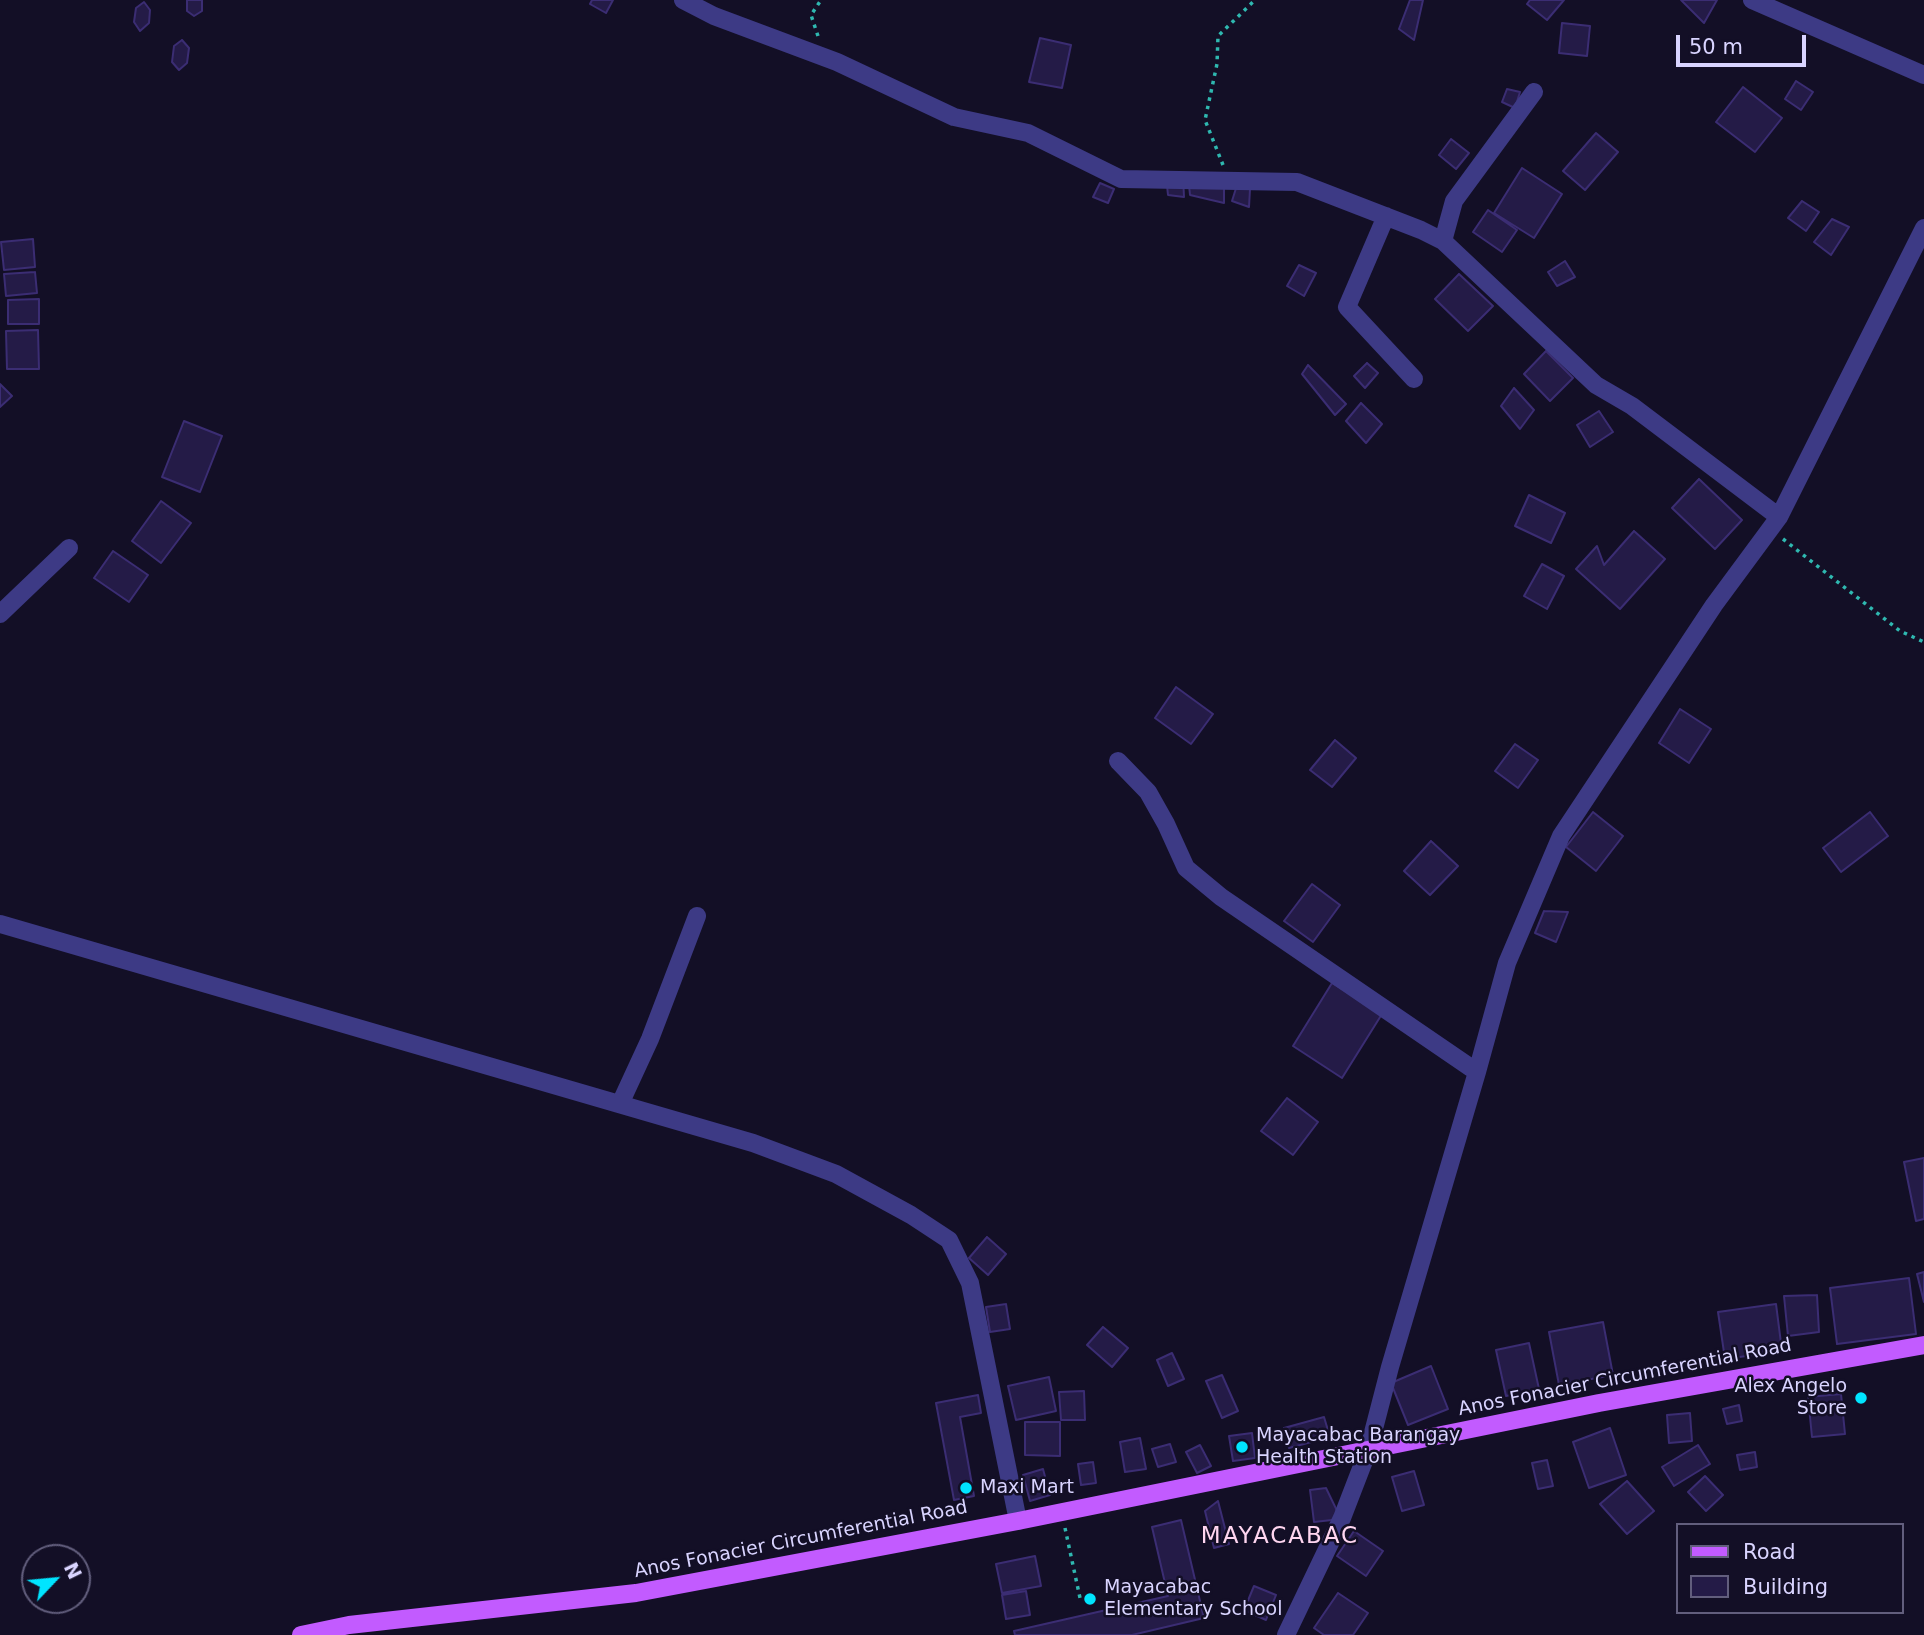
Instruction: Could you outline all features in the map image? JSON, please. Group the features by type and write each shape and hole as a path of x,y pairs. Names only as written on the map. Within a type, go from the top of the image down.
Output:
{"main road":[{"name":"Anos Fonacier Circumferential Road","path":"301,1635 349,1625 636,1593 1018,1521 1599,1403 1924,1345"}],"street":[{"path":"683,0 714,16 826,58 954,117 1028,133 1121,179 1297,181 1443,241 1596,385 1632,406 1775,523"},
{"path":"1752,0 1924,75"},
{"path":"1443,241 1454,201 1534,92"},
{"path":"1386,216 1346,307 1414,379"},
{"path":"1286,1635 1342,1518 1369,1448 1507,963 1561,836 1714,605 1775,523 1924,228"},
{"path":"0,614 69,548"},
{"path":"1118,761 1148,792 1186,869 1221,897 1477,1072"},
{"path":"620,1104 650,1039 697,916"},
{"path":"0,924 753,1143 836,1174 911,1215 949,1240 970,1283 1018,1521"}],"path":[{"path":"821,0 811,15 826,58"},
{"path":"1228,180 1205,121 1217,64 1218,36 1255,0"},
{"path":"1775,523 1900,631 1924,642"},
{"path":"1061,1512 1080,1598"}],"building":[{"path":"187,0 202,0 202,11 194,16 187,11"},
{"path":"592,0 613,0 606,13 590,4"},
{"path":"1410,0 1423,0 1414,40 1399,29"},
{"path":"1530,0 1564,0 1547,20 1527,4"},
{"path":"1681,0 1717,0 1704,23"},
{"path":"144,2 150,10 149,23 140,31 134,22 136,8"},
{"path":"1562,23 1590,26 1587,56 1559,53"},
{"path":"1040,38 1071,45 1062,88 1029,82"},
{"path":"182,40 189,48 187,63 179,70 172,62 174,46"},
{"path":"1796,81 1813,92 1801,110 1785,99"},
{"path":"1743,87 1782,118 1755,152 1716,122"},
{"path":"1507,89 1520,92 1515,108 1502,102"},
{"path":"1596,133 1618,152 1585,190 1563,171"},
{"path":"1451,139 1469,153 1456,169 1439,155"},
{"path":"1522,168 1562,194 1534,238 1494,213"},
{"path":"1166,176 1183,176 1184,197 1168,195"},
{"path":"1100,183 1114,189 1108,203 1093,197"},
{"path":"1189,185 1224,186 1224,203 1190,195"},
{"path":"1237,185 1250,189 1249,207 1232,201"},
{"path":"1802,201 1819,212 1806,231 1788,218"},
{"path":"1488,210 1517,230 1502,252 1473,232"},
{"path":"1832,219 1849,227 1831,255 1814,242"},
{"path":"33,239 35,267 4,270 1,242"},
{"path":"1565,261 1575,277 1557,286 1548,272"},
{"path":"1299,265 1316,273 1304,296 1287,286"},
{"path":"35,272 37,293 6,296 4,274"},
{"path":"1459,274 1493,306 1468,331 1435,299"},
{"path":"39,299 39,324 8,324 8,300"},
{"path":"38,330 39,369 7,369 6,331"},
{"path":"1546,351 1573,378 1550,401 1524,374"},
{"path":"1367,363 1378,373 1365,388 1354,376"},
{"path":"1308,365 1346,404 1335,415 1302,374"},
{"path":"0,384 12,396 0,407"},
{"path":"1514,388 1534,410 1520,429 1501,406"},
{"path":"1361,403 1382,424 1366,443 1346,421"},
{"path":"1599,411 1613,432 1590,447 1577,425"},
{"path":"184,421 222,436 200,492 162,477"},
{"path":"1699,479 1742,520 1715,549 1672,508"},
{"path":"1529,495 1565,513 1551,543 1515,526"},
{"path":"161,501 191,523 161,563 132,541"},
{"path":"1634,531 1665,559 1620,609 1576,569 1597,546 1604,565"},
{"path":"113,551 148,575 129,602 94,578"},
{"path":"1542,564 1564,576 1547,609 1524,596"},
{"path":"1176,687 1213,714 1191,744 1155,718"},
{"path":"1680,709 1711,729 1689,763 1659,743"},
{"path":"1335,740 1356,758 1332,787 1310,770"},
{"path":"1515,744 1538,760 1518,788 1495,771"},
{"path":"1593,812 1623,836 1596,871 1566,847"},
{"path":"1870,812 1888,836 1841,872 1823,848"},
{"path":"1431,841 1458,866 1430,895 1404,871"},
{"path":"1312,884 1340,905 1313,942 1284,921"},
{"path":"1544,911 1568,912 1556,942 1535,933"},
{"path":"1332,983 1382,1014 1342,1078 1293,1046"},
{"path":"1287,1098 1318,1122 1293,1155 1261,1131"},
{"path":"1924,1158 1924,1219 1916,1221 1904,1162"},
{"path":"987,1237 1006,1254 988,1275 969,1258"},
{"path":"1924,1272 1924,1302 1917,1274"},
{"path":"1909,1278 1916,1334 1837,1344 1830,1288"},
{"path":"1817,1295 1819,1332 1788,1336 1784,1296"},
{"path":"1006,1304 1010,1329 990,1332 986,1307"},
{"path":"1776,1304 1782,1351 1725,1359 1718,1312"},
{"path":"1603,1322 1613,1375 1559,1385 1549,1332"},
{"path":"1103,1327 1128,1348 1112,1367 1087,1345"},
{"path":"1529,1343 1539,1389 1506,1396 1496,1350"},
{"path":"1172,1353 1184,1379 1168,1386 1157,1360"},
{"path":"1431,1366 1448,1409 1408,1425 1391,1383"},
{"path":"1222,1375 1238,1411 1222,1418 1206,1381"},
{"path":"1049,1377 1056,1411 1016,1420 1008,1386"},
{"path":"1084,1391 1085,1420 1061,1420 1059,1392"},
{"path":"1841,1394 1845,1434 1812,1437 1808,1397"},
{"path":"978,1395 981,1413 960,1417 974,1496 954,1500 936,1403"},
{"path":"1739,1405 1742,1421 1727,1424 1723,1409"},
{"path":"1690,1413 1692,1441 1669,1443 1667,1415"},
{"path":"1324,1417 1330,1437 1289,1448 1284,1428"},
{"path":"1025,1422 1060,1422 1060,1456 1025,1455"},
{"path":"1610,1428 1626,1475 1589,1488 1573,1442"},
{"name":"Mayacabac Barangay Health Station","path":"1252,1433 1255,1458 1233,1461 1229,1436"},
{"path":"1140,1438 1146,1469 1125,1472 1120,1442"},
{"path":"1170,1444 1176,1462 1158,1467 1152,1449"},
{"path":"1200,1445 1211,1466 1197,1473 1186,1452"},
{"path":"1698,1445 1710,1464 1674,1486 1662,1467"},
{"path":"1755,1452 1757,1467 1740,1470 1737,1455"},
{"path":"1547,1460 1553,1486 1538,1489 1532,1463"},
{"path":"1093,1462 1096,1483 1081,1485 1078,1464"},
{"path":"1043,1469 1050,1495 1030,1501 1023,1475"},
{"path":"1414,1471 1424,1505 1402,1511 1392,1477"},
{"path":"1705,1476 1723,1495 1706,1511 1688,1492"},
{"path":"1627,1481 1654,1511 1627,1534 1600,1504"},
{"path":"1326,1488 1341,1519 1314,1522 1310,1490"},
{"path":"1218,1501 1229,1544 1214,1548 1205,1511"},
{"path":"1181,1520 1204,1618 1132,1635 1015,1635 1014,1631 1168,1596 1152,1527"},
{"path":"1354,1531 1383,1551 1366,1576 1337,1556"},
{"path":"1035,1556 1041,1586 1002,1593 996,1564"},
{"path":"1254,1586 1276,1595 1266,1620 1244,1610"},
{"path":"1026,1591 1030,1615 1006,1619 1002,1595"},
{"path":"1338,1593 1368,1613 1353,1635 1324,1635 1314,1628"}],"place":[{"name":"Alex Angelo Store","path":"1861,1398"},
{"name":"Mayacabac Barangay Health Station","path":"1242,1447"},
{"name":"Maxi Mart","path":"966,1488"},
{"name":"Mayacabac Elementary School","path":"1090,1599"}],"district":[{"name":"MAYACABAC","path":"1280,1537"}]}
